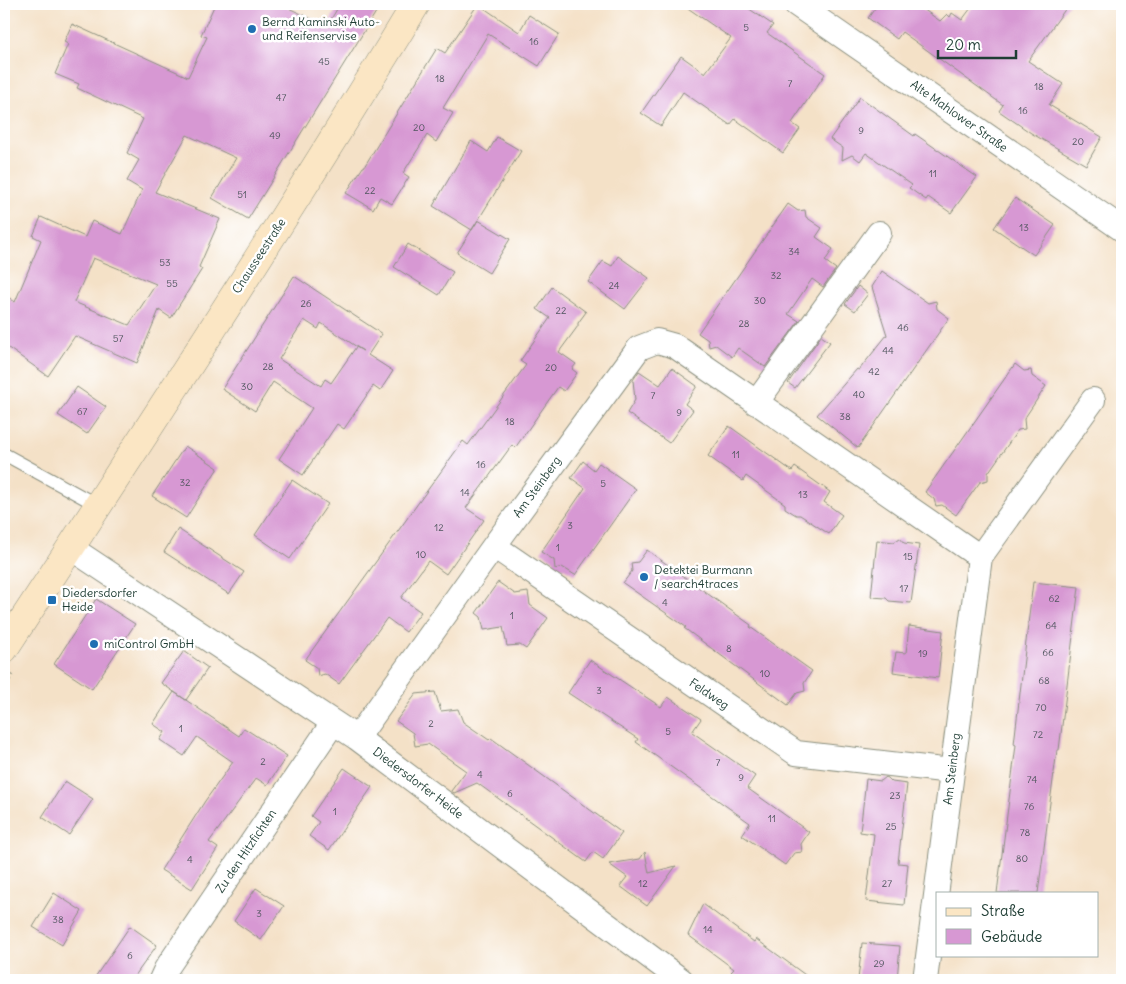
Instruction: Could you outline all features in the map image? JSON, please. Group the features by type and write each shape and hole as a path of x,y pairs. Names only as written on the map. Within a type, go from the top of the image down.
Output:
{"main road":[{"name":"Chausseestraße","path":"4,649 99,506 335,137 416,4"}],"street":[{"name":"Alte Mahlower Straße","path":"796,4 1122,229"},
{"path":"756,403 879,233"},
{"name":"Am Steinberg","path":"357,738 639,348 657,340 675,346 980,557"},
{"name":"Am Steinberg","path":"925,980 980,557 1093,400"},
{"name":"Feldweg","path":"494,546 796,753 951,771"},
{"name":"Diedersdorfer Heide","path":"71,548 357,738 682,980"},
{"name":"Zu den Hitzfichten","path":"162,980 171,960 333,723"}],"lane":[{"path":"4,454 99,506"}],"building":[{"path":"215,4 280,4 327,26 340,4 381,4 248,219 212,198 236,158 187,135 155,192 220,219 199,267 202,269 171,318 159,310 137,363 75,336 48,376 4,345 4,294 15,302 41,240 33,236 41,217 85,237 92,221 122,234 142,190 127,181 139,160 127,153 143,119 77,88 79,84 55,74 68,44 64,42 72,24 188,77 207,37 201,35","holes":["93,258 156,284 129,325 74,302"]},
{"path":"478,4 519,32 529,15 559,34 539,66 488,34 443,108 453,113 436,142 427,135 403,173 409,177 392,204 380,197 373,209 346,193 437,48 445,53"},
{"path":"682,4 742,4 773,25 767,33 825,74 792,123 800,129 783,153 735,119 730,125 683,92 661,126 641,113 681,56 705,73 731,38"},
{"path":"878,4 916,4 940,21 947,14 950,17 952,13 962,20 974,4 1069,4 1028,61 1063,84 1049,105 1102,137 1086,165 1031,133 999,111 1003,105 902,32 897,39 868,18"},
{"path":"860,97 914,136 915,134 977,177 951,213 928,197 926,200 909,188 912,185 866,153 860,161 852,155 842,160 843,148 830,139"},
{"path":"497,137 521,151 472,230 433,206 471,141 488,152"},
{"path":"1015,198 1055,225 1034,255 994,228"},
{"path":"788,204 798,211 805,210 806,217 822,228 816,237 833,249 825,261 836,269 823,287 812,279 788,314 799,321 765,367 738,348 732,357 716,345 709,347 708,340 698,333"},
{"path":"478,220 510,239 489,273 457,253"},
{"path":"408,244 453,272 439,295 394,267"},
{"path":"618,256 649,278 625,309 588,282 603,261 612,266"},
{"path":"882,271 928,303 936,301 937,309 949,318 858,448 817,415 857,369 859,370 887,335 872,287"},
{"path":"294,276 382,334 368,355 393,371 380,391 373,386 344,429 337,424 303,475 279,459 312,408 273,382 255,411 222,389","holes":["304,320 318,329 321,323 363,351 356,347 331,383 325,379 321,386 279,359"]},
{"path":"858,286 868,294 855,311 845,304"},
{"path":"552,287 586,312 559,352 576,364 572,369 577,373 564,391 558,387 515,448 512,445 466,508 484,520 446,574 428,561 401,598 421,612 406,632 387,618 339,684 325,674 318,676 317,668 305,660 463,441 468,445 526,365 520,361 550,318 537,309"},
{"path":"821,336 830,342 795,388 788,383"},
{"path":"1015,364 1024,371 1031,370 1032,376 1046,386 1024,419 1025,429 1018,430 988,473 988,480 980,482 956,515 942,505 936,506 934,499 925,492"},
{"path":"672,368 697,386 685,404 693,410 669,443 627,413 635,400 633,380 639,371 660,385"},
{"path":"77,387 106,407 87,434 58,415"},
{"path":"729,426 792,471 795,467 830,492 824,502 842,515 829,534 800,515 796,515 785,508 785,504 746,476 743,481 708,456"},
{"path":"185,446 218,468 186,518 152,496"},
{"path":"583,461 594,470 599,463 636,489 575,575 562,567 555,569 554,560 541,552 585,488 571,478"},
{"path":"292,480 328,504 290,559 255,535"},
{"path":"178,529 244,572 229,594 164,552"},
{"path":"900,538 904,543 919,545 911,603 871,597 877,540 894,542"},
{"path":"647,550 812,671 804,683 805,691 797,693 788,705 684,628 686,627 623,583 632,571 631,563 638,562"},
{"path":"498,582 515,594 528,592 530,605 548,618 526,649 520,645 507,646 503,627 484,630 481,617 476,613"},
{"path":"1033,582 1079,587 1059,750 1057,750 1038,892 997,892 1016,745 1014,744"},
{"name":"miControl GmbH","path":"96,599 135,624 92,689 54,664"},
{"path":"909,626 943,631 938,678 893,672 896,652 906,653"},
{"path":"184,651 208,668 186,700 161,683"},
{"path":"590,660 661,707 668,697 701,719 692,732 755,776 747,788 809,832 801,844 802,852 794,853 785,865 742,835 750,823 636,742 638,739 568,693"},
{"path":"174,692 239,736 244,728 287,756 267,785 256,778 209,842 218,848 192,889 161,870 205,801 233,762 197,737 184,756 160,740 165,732 153,724"},
{"path":"435,692 441,711 458,709 463,722 489,740 491,738 622,833 603,859 593,852 586,862 477,783 454,793 451,791 466,771 428,744 415,746 413,733 396,721 416,694"},
{"path":"344,768 372,787 329,850 309,836 319,822 311,816"},
{"path":"886,777 892,782 907,784 898,863 908,864 904,905 866,901 874,834 860,832 866,779 881,781"},
{"path":"65,781 93,799 69,835 42,817"},
{"path":"645,852 649,873 676,866 647,906 620,886 627,877 609,864 640,859"},
{"path":"256,888 284,906 261,940 234,921"},
{"path":"54,893 82,911 62,945 33,927"},
{"path":"703,904 754,942 756,939 812,980 742,980 731,972 734,969 688,935"},
{"path":"130,926 157,945 132,980 93,980"},
{"path":"862,943 900,946 897,980 858,980"}],"place":[{"name":"Bernd Kaminski Auto- und Reifenservise","path":"252,29"},
{"name":"Detektei Burmann / search4traces","path":"644,577"},
{"name":"Diedersdorfer Heide","path":"52,600"},
{"name":"miControl GmbH","path":"94,644"}]}
